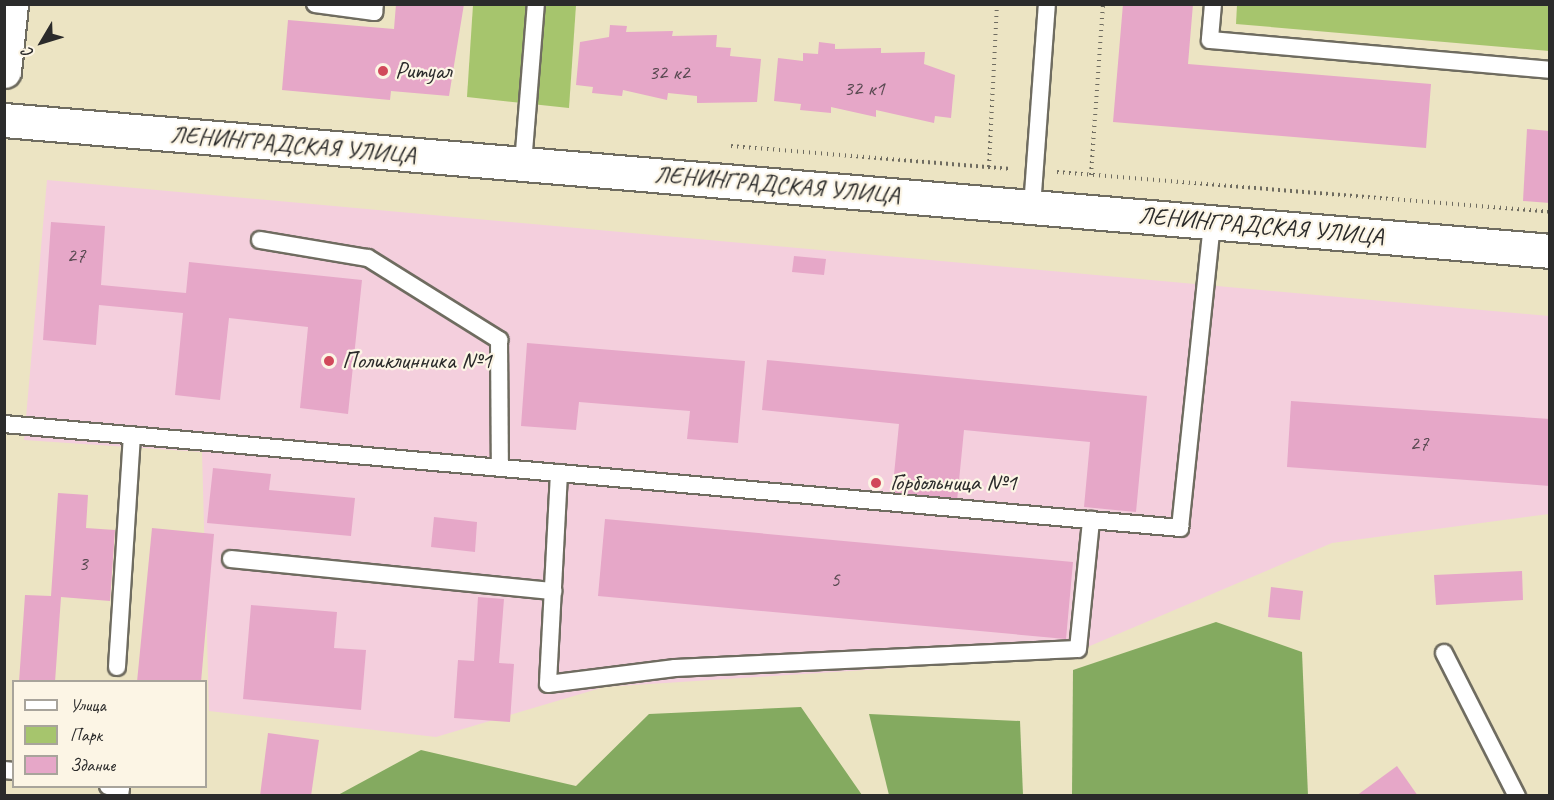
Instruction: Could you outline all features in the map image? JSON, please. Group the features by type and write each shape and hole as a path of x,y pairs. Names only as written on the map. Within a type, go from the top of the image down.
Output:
{"street":[{"path":"4,72 11,4"},
{"name":"ЛЕНИНГРАДСКАЯ УЛИЦА","path":"4,120 1550,251"}],"lane":[{"path":"315,4 374,12 375,4"},
{"path":"523,164 536,4"},
{"path":"1032,207 1047,4"},
{"path":"1213,4 1210,40 1550,70"},
{"path":"4,424 1180,528 1212,222"},
{"path":"260,240 368,258 499,340 500,468"},
{"path":"117,667 132,435"},
{"path":"559,473 548,684 675,668 1078,649 1091,520"},
{"path":"231,559 553,591"},
{"path":"1444,652 1517,795"}],"path":[{"path":"989,167 997,4"},
{"path":"1091,175 1103,4"},
{"path":"728,146 1550,212"}],"shaded area":[{"name":"Горбольница №1","path":"47,180 1549,316 1549,514 1332,543 1064,657 604,687 436,737 209,711 202,452 24,440"}],"green space":[{"path":"473,5 576,5 569,108 467,97"},
{"path":"1237,5 1549,5 1549,51 1236,24"},
{"path":"1216,622 1302,652 1308,795 1072,795 1073,670"},
{"path":"801,707 862,795 338,795 421,750 576,786 649,714"},
{"path":"869,714 1020,721 1023,795 889,795"}],"building":[{"path":"396,4 464,4 449,96 391,91 390,100 282,90 288,20 394,29"},
{"path":"1123,4 1193,4 1188,64 1431,84 1426,148 1113,122"},
{"path":"610,25 627,26 626,32 673,31 672,36 717,35 716,47 731,48 730,56 761,59 757,102 697,103 697,96 668,93 667,100 623,90 622,96 592,93 593,87 576,85 580,42 609,37"},
{"path":"819,42 835,44 835,49 881,48 881,53 925,52 924,64 955,75 951,118 935,116 934,123 876,110 876,117 831,107 831,113 800,110 801,104 774,101 778,58 803,61 803,53 818,54"},
{"path":"1527,129 1550,131 1550,203 1523,201"},
{"name":"Поликлинника №1","path":"51,222 105,226 101,285 186,293 189,262 362,280 348,414 300,408 308,327 229,318 220,400 175,395 183,313 99,305 96,345 43,340"},
{"path":"794,256 826,259 824,275 792,272"},
{"path":"527,343 745,361 738,443 687,439 690,411 579,402 576,430 521,426"},
{"path":"767,360 1147,396 1136,512 1084,507 1090,442 964,430 957,501 892,495 899,424 762,410"},
{"path":"1291,401 1550,419 1550,486 1287,467"},
{"path":"213,468 271,474 269,490 355,498 351,536 207,523"},
{"path":"58,493 88,495 86,528 115,530 110,601 61,597 55,680 19,680 25,595 51,596"},
{"path":"434,517 477,522 475,552 431,547"},
{"path":"605,519 1073,562 1066,639 598,596"},
{"path":"152,528 214,534 201,680 137,680"},
{"path":"1522,571 1523,600 1436,605 1434,575"},
{"path":"1271,587 1303,591 1300,620 1268,617"},
{"path":"478,597 504,599 499,663 514,664 510,722 454,718 458,660 474,661"},
{"path":"251,605 337,612 334,648 366,650 361,710 243,699"},
{"path":"268,733 319,740 311,796 260,796"},
{"path":"1397,766 1418,796 1356,796"}],"place":[{"name":"Ритуал","path":"383,71"},
{"name":"Поликлинника №1","path":"329,361"},
{"name":"Горбольница №1","path":"876,483"}]}
